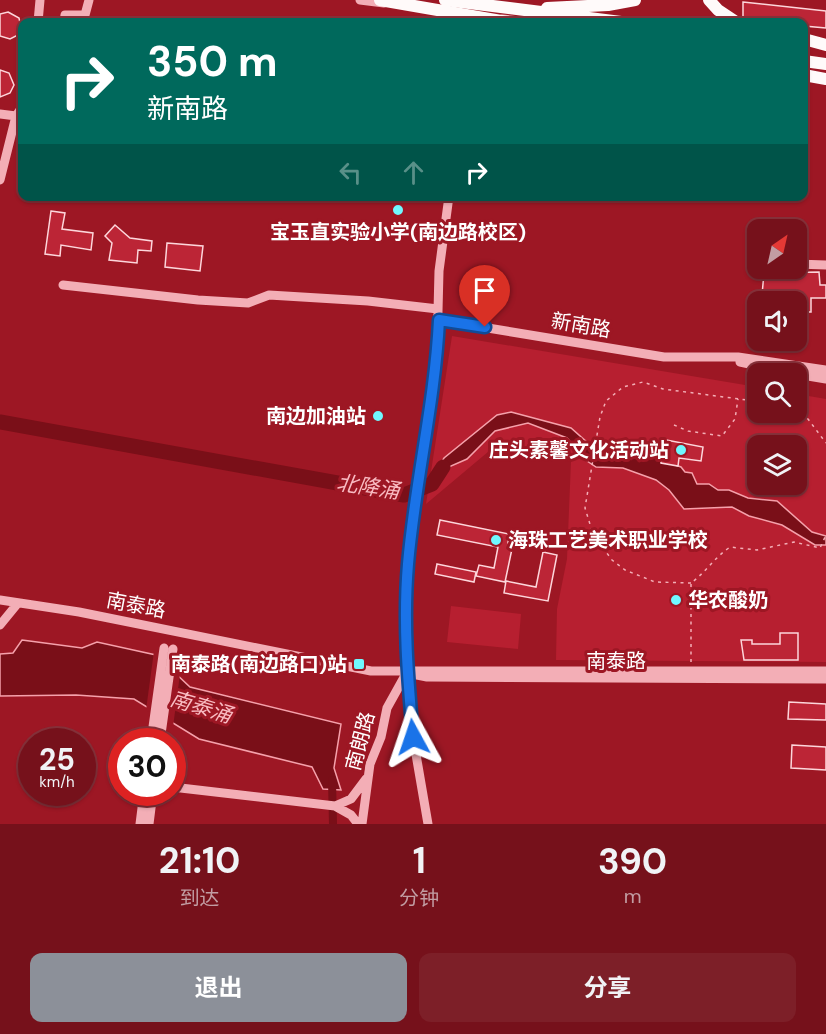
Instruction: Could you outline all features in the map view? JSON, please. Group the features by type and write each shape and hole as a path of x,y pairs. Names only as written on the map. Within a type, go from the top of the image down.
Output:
{"main road":[{"path":"380,0 484,18"},
{"path":"445,0 587,18"},
{"path":"510,9 608,5 635,0"},
{"path":"709,0 730,18"},
{"path":"808,40 826,46"},
{"path":"808,44 826,46"},
{"path":"808,60 826,62"},
{"path":"808,76 824,80"}],"street":[{"path":"38,18 40,0"},
{"path":"65,18 65,15 85,15 89,0"},
{"path":"360,0 466,18"},
{"path":"0,180 18,113"},
{"path":"0,114 16,116"},
{"path":"428,824 413,737 405,631 408,566 435,371 439,320 439,271 448,201"},
{"path":"807,264 826,265"},
{"path":"63,285 198,300 248,303 269,295 368,301 438,309"},
{"name":"新南路","path":"439,320 664,357 717,356 761,359 826,370"},
{"name":"新南路","path":"717,356 748,363"},
{"name":"新南路","path":"807,376 826,380"},
{"name":"南泰路","path":"0,600 166,629 351,667 407,672 426,677 826,679"},
{"path":"0,625 18,603"},
{"path":"154,728 168,649 161,728"},
{"name":"南泰路","path":"407,672 426,670 826,671"},
{"name":"南朗路","path":"360,824 369,775 385,713 407,672"},
{"path":"335,806 356,794 369,775"},
{"path":"186,789 335,806 351,815 360,824"},
{"path":"140,824 142,806"},
{"path":"149,824 151,806"}],"path":[{"path":"747,402 738,398 685,393 643,382 623,387 606,401 594,444 585,507 593,534 612,560 625,570 655,582 691,583 706,572 714,557 730,547 757,550 794,542 820,549 826,535"},
{"path":"674,425 688,431 722,436 735,419 738,398"},
{"path":"807,419 826,443"},
{"path":"690,672 691,583"}],"shaded area":[{"path":"452,336 747,385 747,423 807,423 807,396 826,399 826,662 556,660 557,609 567,559 571,461 501,441 426,504"},
{"path":"451,606 521,614 518,649 447,642"}],"water":[{"path":"511,412 571,428 596,450 613,457 643,454 692,473 697,484 709,484 718,490 729,490 748,498 777,501 812,532 826,536 826,545 815,545 782,525 749,516 732,507 684,509 669,490 656,480 623,468 596,467 587,461 567,438 528,423 495,431 467,459 444,469 432,484 444,458 497,415"},
{"path":"22,640 82,648 97,642 156,655 190,687 341,724 334,768 341,790 323,789 312,767 199,739 186,731 186,728 181,728 134,699 76,695 0,696 0,654 13,653"}],"pier":[{"path":"154,651 180,674 173,727 146,710"}],"building":[{"path":"743,2 826,11 826,28 808,26 808,18 743,18"},
{"path":"8,12 19,18 18,35 10,39 0,36 0,14"},
{"path":"0,70 9,73 14,85 10,93 0,97"},
{"path":"51,211 65,213 62,229 93,233 91,250 61,245 60,256 45,254"},
{"path":"115,225 130,238 152,241 151,251 138,250 137,263 109,260 112,243 105,236"},
{"path":"167,243 203,246 200,271 165,267"},
{"path":"807,272 819,272 820,285 826,285 826,298 811,298 811,312 807,312 807,291 762,291 763,279 807,279"},
{"name":"庄头素馨文化活动站","path":"661,439 703,447 701,461 679,458 678,466 661,463"},
{"path":"440,520 509,534 508,543 513,544 505,582 476,576 479,565 494,568 498,547 437,535"},
{"path":"543,552 557,555 548,601 504,593 506,581 536,587"},
{"path":"437,564 476,572 474,582 435,574"},
{"path":"780,633 798,633 798,660 744,660 741,640 752,640 752,644 780,644"},
{"path":"789,702 826,704 826,720 788,719"},
{"path":"792,745 826,747 826,770 791,768"}],"waterway":[{"name":"北降涌","path":"0,422 404,495 432,484 443,467"},
{"name":"南泰涌","path":"332,780 333,824"}],"place":[{"name":"宝玉直实验小学(南边路校区)","path":"398,210"},
{"name":"南边加油站","path":"378,416"},
{"name":"庄头素馨文化活动站","path":"681,450"},
{"name":"海珠工艺美术职业学校","path":"496,540"},
{"name":"华农酸奶","path":"676,600"},
{"name":"南泰路(南边路口)站","path":"359,664"}],"route":[{"path":"413,737 405,639 408,566 435,371 439,320 485,327"}]}
